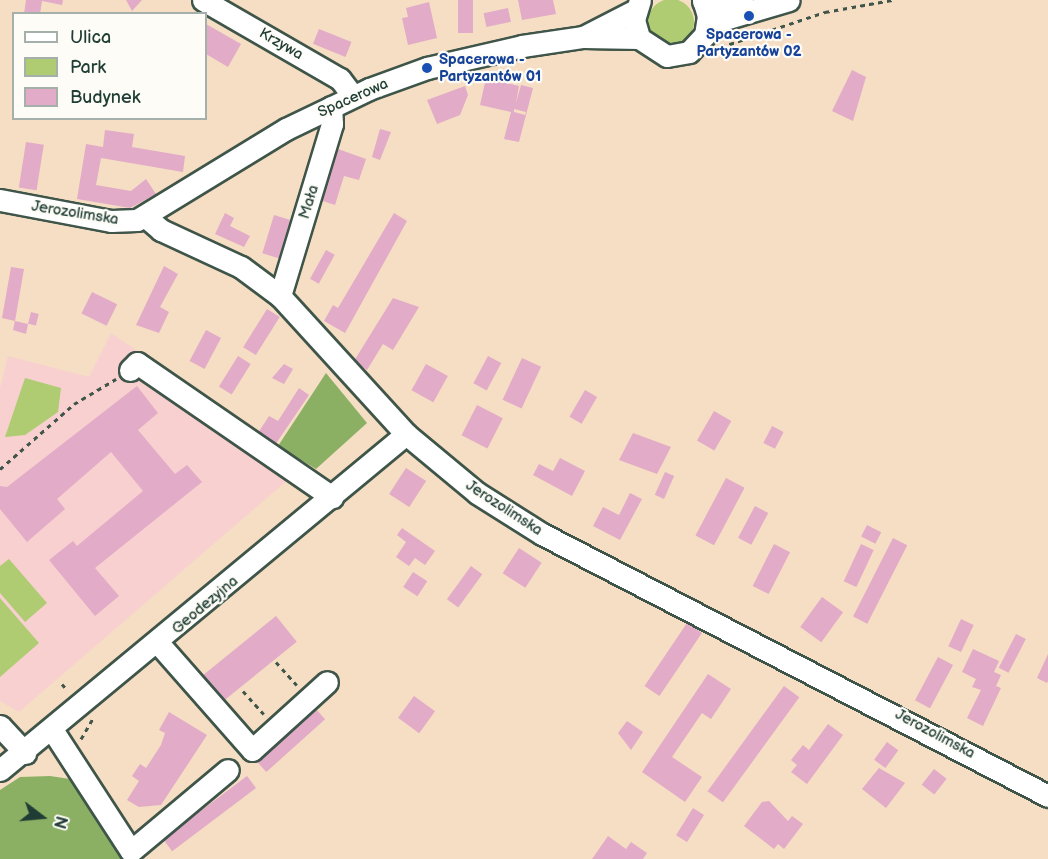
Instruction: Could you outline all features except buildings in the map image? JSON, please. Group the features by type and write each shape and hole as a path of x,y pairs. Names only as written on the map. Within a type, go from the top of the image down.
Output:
{"street":[{"name":"Krzywa","path":"203,0 340,79 353,96"},
{"path":"638,5 639,38 656,53 678,56 698,45 708,24 703,0 742,0"},
{"path":"708,24 789,0"},
{"name":"Spacerowa","path":"583,37 638,5"},
{"name":"Spacerowa","path":"146,217 236,158 331,107 353,96 427,68 583,37 639,38"},
{"name":"Mała","path":"280,296 332,124 331,107"},
{"name":"Jerozolimska","path":"0,200 111,221 146,217 161,230 241,267 280,296 406,434 477,493 542,534 1048,796"},
{"path":"130,370 137,363 332,497"},
{"name":"Geodezyjna","path":"0,770 53,731 159,644 406,434"},
{"path":"159,644 252,750 327,682"},
{"path":"0,726 25,753"},
{"path":"53,731 130,851 228,770"}],"path":[{"path":"0,469 74,404 130,370"},
{"path":"276,662 309,698"},
{"path":"62,684 95,721 84,732 82,746"},
{"path":"243,691 276,728"}],"shaded area":[{"path":"111,333 305,465 19,712 0,701 0,388 8,356 89,377"}],"green space":[{"path":"671,-1 687,6 694,22 687,38 671,45 655,38 648,22 655,6"},
{"path":"326,373 367,423 316,469 278,446"},
{"path":"25,378 61,388 58,412 25,435 5,437"},
{"path":"9,559 47,603 25,622 0,593 0,566"},
{"path":"0,598 39,643 0,677"},
{"path":"50,776 70,779 122,859 0,859 0,790 20,777"}],"place":[{"name":"Spacerowa - Partyzantów 02","path":"749,16"},
{"name":"Spacerowa - Partyzantów 01","path":"427,68"}]}
